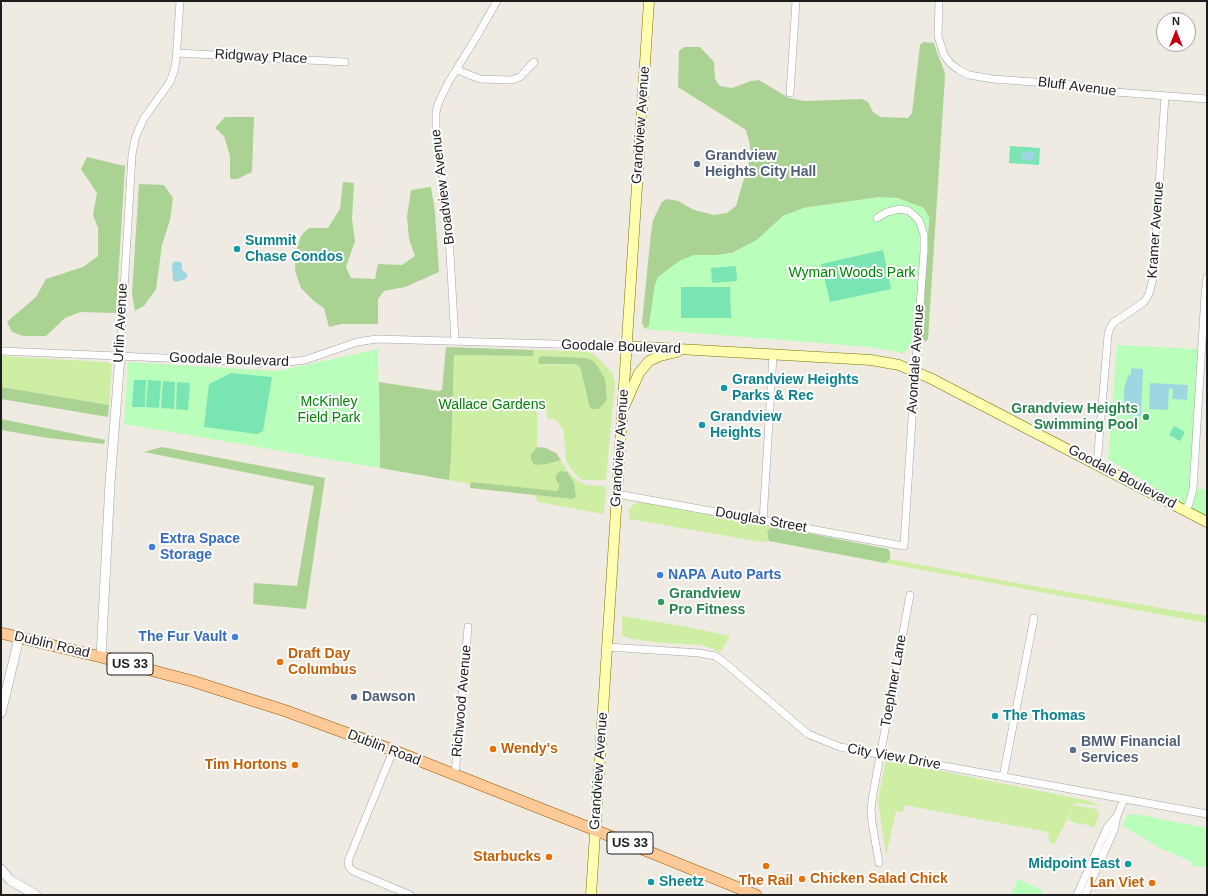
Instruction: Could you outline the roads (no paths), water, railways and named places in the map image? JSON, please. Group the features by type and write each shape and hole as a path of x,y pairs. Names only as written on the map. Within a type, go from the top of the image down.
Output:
{"main road":[{"name":"Grandview Avenue","path":"591,895 649,1"},
{"name":"Goodale Boulevard","path":"626,346 872,360 899,365 915,371 1207,522"},
{"path":"623,411 639,374 650,361 660,356 695,350"},
{"name":"Dublin Road","path":"1,633 192,681 286,711 455,775 756,895"}],"street":[{"name":"Urlin Avenue","path":"101,657 110,483 120,356 132,155 135,139 144,118 170,82 174,71 177,53 180,1"},
{"name":"Broadview Avenue","path":"455,341 445,190 435,121 438,104 448,83 497,1"},
{"path":"790,94 796,1"},
{"name":"Bluff Avenue","path":"939,1 939,41 944,55 950,63 959,70 970,75 980,78 1067,84 1115,92 1207,99"},
{"name":"Ridgway Place","path":"177,53 345,62"},
{"path":"457,70 480,79 512,80 520,77 534,62"},
{"name":"Kramer Avenue","path":"1097,464 1108,335 1110,328 1113,323 1144,302 1149,294 1153,278 1165,96"},
{"name":"Avondale Avenue","path":"877,218 887,212 900,209 909,211 921,225 924,235 904,546"},
{"path":"1185,510 1189,504 1193,489 1207,278"},
{"name":"Goodale Boulevard","path":"1,351 280,363 305,360 347,345 367,340 405,339 626,346"},
{"path":"763,521 774,355"},
{"name":"Douglas Street","path":"617,494 904,546"},
{"name":"Toephner Lane","path":"879,863 874,836 872,809 910,595"},
{"path":"1003,777 1034,618"},
{"name":"Richwood Avenue","path":"455,775 468,627"},
{"path":"1,713 19,638"},
{"name":"City View Drive","path":"607,647 698,653 715,656 808,734 840,747 1207,814"},
{"path":"393,751 348,861 349,867 358,874 410,895"},
{"path":"1077,895 1114,830 1116,816 1124,799"},
{"path":"1086,895 1097,860"},
{"path":"1,869 10,880 36,895"}],"water":[{"path":"1032,151 1036,155 1031,161 1024,160 1020,155 1022,152"},
{"path":"175,261 182,264 182,270 187,274 185,279 176,282 173,280 172,264"},
{"path":"1131,368 1143,369 1141,416 1126,415 1124,407 1124,389 1128,375 1131,375"},
{"path":"1150,383 1188,385 1187,400 1172,399 1173,389 1169,388 1168,410 1149,409"}],"place":[{"name":"Grandview Heights City Hall","path":"697,164"},
{"name":"Summit Chase Condos","path":"237,249"},
{"name":"Grandview Heights Parks & Rec","path":"724,388"},
{"name":"Grandview Heights Swimming Pool","path":"1146,417"},
{"name":"Grandview Heights","path":"702,425"},
{"name":"Extra Space Storage","path":"152,547"},
{"name":"NAPA Auto Parts","path":"660,575"},
{"name":"Grandview Pro Fitness","path":"661,602"},
{"name":"The Fur Vault","path":"235,637"},
{"name":"Draft Day Columbus","path":"280,662"},
{"name":"Dawson","path":"354,697"},
{"name":"The Thomas","path":"995,716"},
{"name":"Wendy's","path":"493,749"},
{"name":"BMW Financial Services","path":"1073,750"},
{"name":"Tim Hortons","path":"295,765"},
{"name":"Starbucks","path":"549,857"},
{"name":"Midpoint East","path":"1128,864"},
{"name":"The Rail","path":"766,866"},
{"name":"Chicken Salad Chick","path":"802,879"},
{"name":"Sheetz","path":"651,882"},
{"name":"Lan Viet","path":"1152,883"}],"park label":[{"name":"Wyman Woods Park","path":"852,273"},
{"name":"Wallace Gardens","path":"492,405"},
{"name":"McKinley Field Park","path":"329,410"}]}
